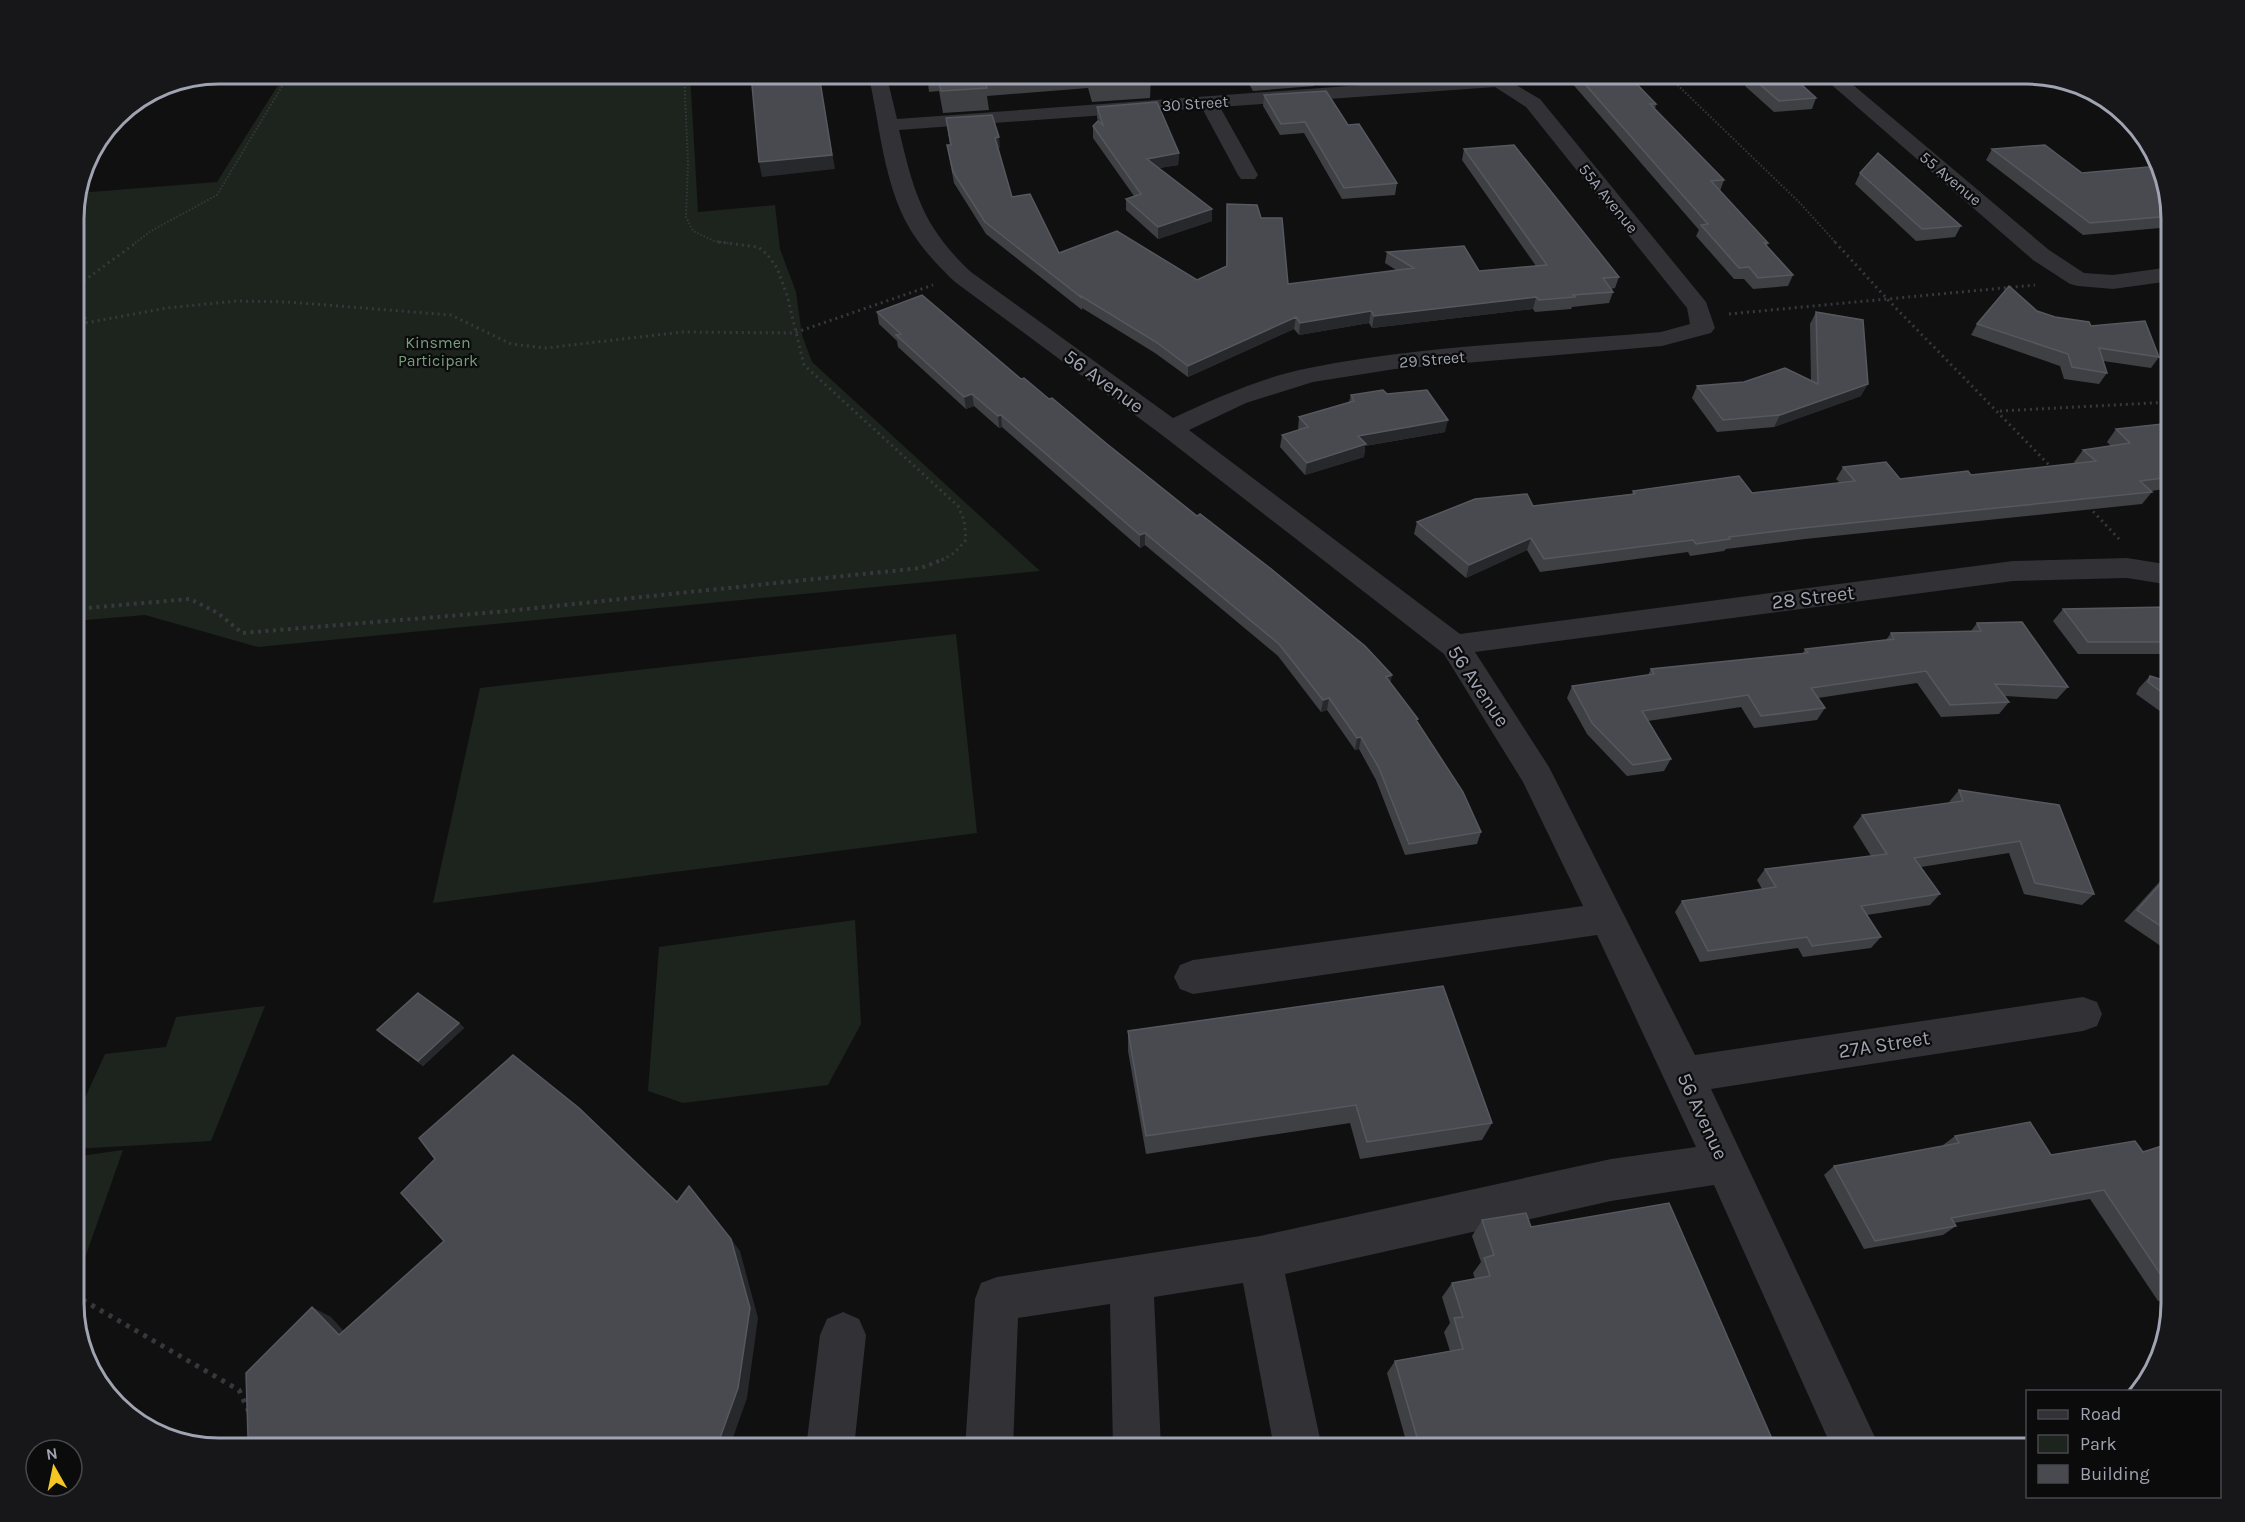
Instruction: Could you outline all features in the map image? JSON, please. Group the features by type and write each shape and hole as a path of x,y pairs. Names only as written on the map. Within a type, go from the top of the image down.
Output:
{"street":[{"name":"56 Avenue","path":"880,84 891,125 902,184 916,221 934,249 963,277 1171,429 1455,646 1538,776 1684,1076 1851,1438"},
{"name":"30 Street","path":"891,125 1457,84"},
{"name":"55A Avenue","path":"1504,84 1533,103 1698,308 1703,328"},
{"name":"55 Avenue","path":"1839,84 2041,255 2078,279 2113,282 2161,275"},
{"path":"1208,102 1248,175"},
{"name":"29 Street","path":"1171,429 1237,398 1310,375 1395,362 1662,339 1703,328"},
{"name":"28 Street","path":"1455,646 1480,640 2013,571 2127,568 2161,573"},
{"path":"1193,977 1607,918"},
{"name":"27A Street","path":"1684,1076 2083,1014"},
{"path":"990,1438 997,1299 1260,1258 1611,1180 1725,1163"},
{"path":"1260,1258 1296,1438"},
{"path":"1131,1277 1137,1438"},
{"path":"831,1438 843,1335"}],"path":[{"path":"85,279 151,231 217,195 284,84"},
{"path":"84,608 139,601 190,599 218,613 242,633 357,625 744,588 921,568 947,558 960,548 968,538 968,524 958,506 804,364 794,333 787,295 777,268 767,254 758,247 714,241 693,231 686,217 688,163 684,84"},
{"path":"1675,84 1800,203 1889,301 2000,411 2054,469"},
{"path":"84,322 237,301 288,302 452,315 471,322 492,337 511,344 546,348 682,332 794,333 931,286"},
{"path":"1749,313 2020,287"},
{"path":"84,317 90,320"},
{"path":"2000,411 2161,403"},
{"path":"2085,502 2123,543"},
{"path":"84,1300 239,1390 251,1416"}],"green space":[{"name":"Kinsmen Participark","path":"279,84 691,84 698,212 775,205 780,249 796,292 802,335 812,362 1040,571 258,647 145,615 84,620 84,211 87,192 217,182"},
{"path":"956,634 977,833 433,903 480,688"},
{"path":"855,920 861,1024 828,1085 683,1103 648,1091 659,947"},
{"path":"265,1006 211,1141 84,1148 84,1100 105,1054 166,1047 176,1017"},
{"path":"123,1150 84,1261 84,1156"}],"building":[{"path":"752,84 820,84 832,155 759,162"},
{"path":"939,84 986,84 987,88 941,91"},
{"path":"1585,84 1637,84 1656,104 1650,104 1724,180 1711,181 1768,243 1764,243 1793,275 1758,278 1749,267 1739,268 1701,225 1708,224"},
{"path":"1759,84 1801,84 1816,98 1779,101"},
{"path":"1326,91 1348,125 1359,124 1397,183 1344,188 1305,122 1281,124 1264,95"},
{"path":"1157,102 1179,153 1147,159 1212,209 1158,227 1126,199 1141,194 1093,126 1098,121 1103,125 1097,107"},
{"path":"992,115 999,137 995,138 1012,197 1030,194 1059,253 1117,231 1197,280 1227,266 1227,204 1257,205 1261,218 1282,218 1288,284 1414,268 1387,252 1464,246 1479,271 1547,265 1464,149 1514,145 1619,277 1603,278 1613,292 1573,295 1575,297 1539,300 1536,297 1374,316 1371,311 1300,323 1296,317 1188,366 1156,342 1081,296 1082,298 985,222 953,172 947,145 951,145 946,118"},
{"path":"2045,145 2082,173 2150,167 2160,202 2161,217 2090,223 1992,149"},
{"path":"1878,153 1961,226 1922,229 1860,173"},
{"path":"2009,286 2037,311 2055,317 2089,322 2091,326 2145,321 2159,357 2099,348 2107,373 2072,367 2068,354 1977,324"},
{"path":"922,295 1021,379 1024,378 1049,399 1052,398 1197,516 1200,514 1270,568 1365,646 1392,675 1386,677 1418,719 1416,720 1463,792 1481,832 1409,844 1379,768 1361,737 1357,738 1329,698 1323,700 1279,644 1145,533 1140,535 1001,415 998,416 972,394 964,397 896,335 901,334 877,312"},
{"path":"1816,312 1863,320 1868,384 1780,415 1723,420 1697,386 1744,382 1785,368 1818,384"},
{"path":"1383,390 1387,394 1427,390 1448,420 1358,436 1366,444 1307,463 1282,435 1308,427 1299,417 1354,401 1351,395"},
{"path":"2161,424 2161,478 2140,481 2152,492 1812,527 1729,537 1730,539 1696,544 1693,540 1544,559 1531,538 1469,565 1417,522 1475,499 1527,494 1533,506 1635,494 1633,491 1739,476 1752,493 1855,481 1843,467 1886,462 1900,479 1968,471 1971,475 2096,461 2083,450 2130,443 2116,429"},
{"path":"2161,607 2161,642 2088,642 2063,609"},
{"path":"2022,622 2068,687 1995,684 2009,702 1950,705 1926,671 1811,688 1825,708 1761,716 1748,695 1642,711 1671,759 1633,765 1592,723 1572,686 1654,674 1651,669 1808,653 1805,649 1894,639 1891,633 1981,631 1977,623"},
{"path":"2150,676 2161,679 2161,692 2148,682"},
{"path":"1959,790 2059,805 2094,894 2035,883 2020,841 1914,858 1940,894 1861,906 1881,937 1812,946 1807,937 1708,951 1682,901 1776,887 1765,869 1887,854 1862,815 1963,801"},
{"path":"2161,883 2161,926 2137,910"},
{"path":"1443,986 1492,1123 1367,1142 1356,1105 1146,1136 1128,1031"},
{"path":"418,993 459,1023 418,1061 377,1030"},
{"path":"513,1055 579,1108 677,1202 689,1186 731,1239 750,1308 738,1388 720,1438 249,1438 246,1373 312,1307 339,1335 444,1241 401,1193 435,1159 419,1138"},
{"path":"2030,1122 2051,1155 2135,1141 2143,1152 2161,1146 2161,1275 2104,1190 1951,1218 1956,1226 1875,1241 1834,1166 1959,1143 1955,1136"},
{"path":"1669,1203 1772,1438 1417,1438 1395,1361 1463,1349 1454,1318 1463,1317 1452,1283 1490,1276 1484,1258 1494,1255 1482,1220 1526,1213 1531,1227"}]}
